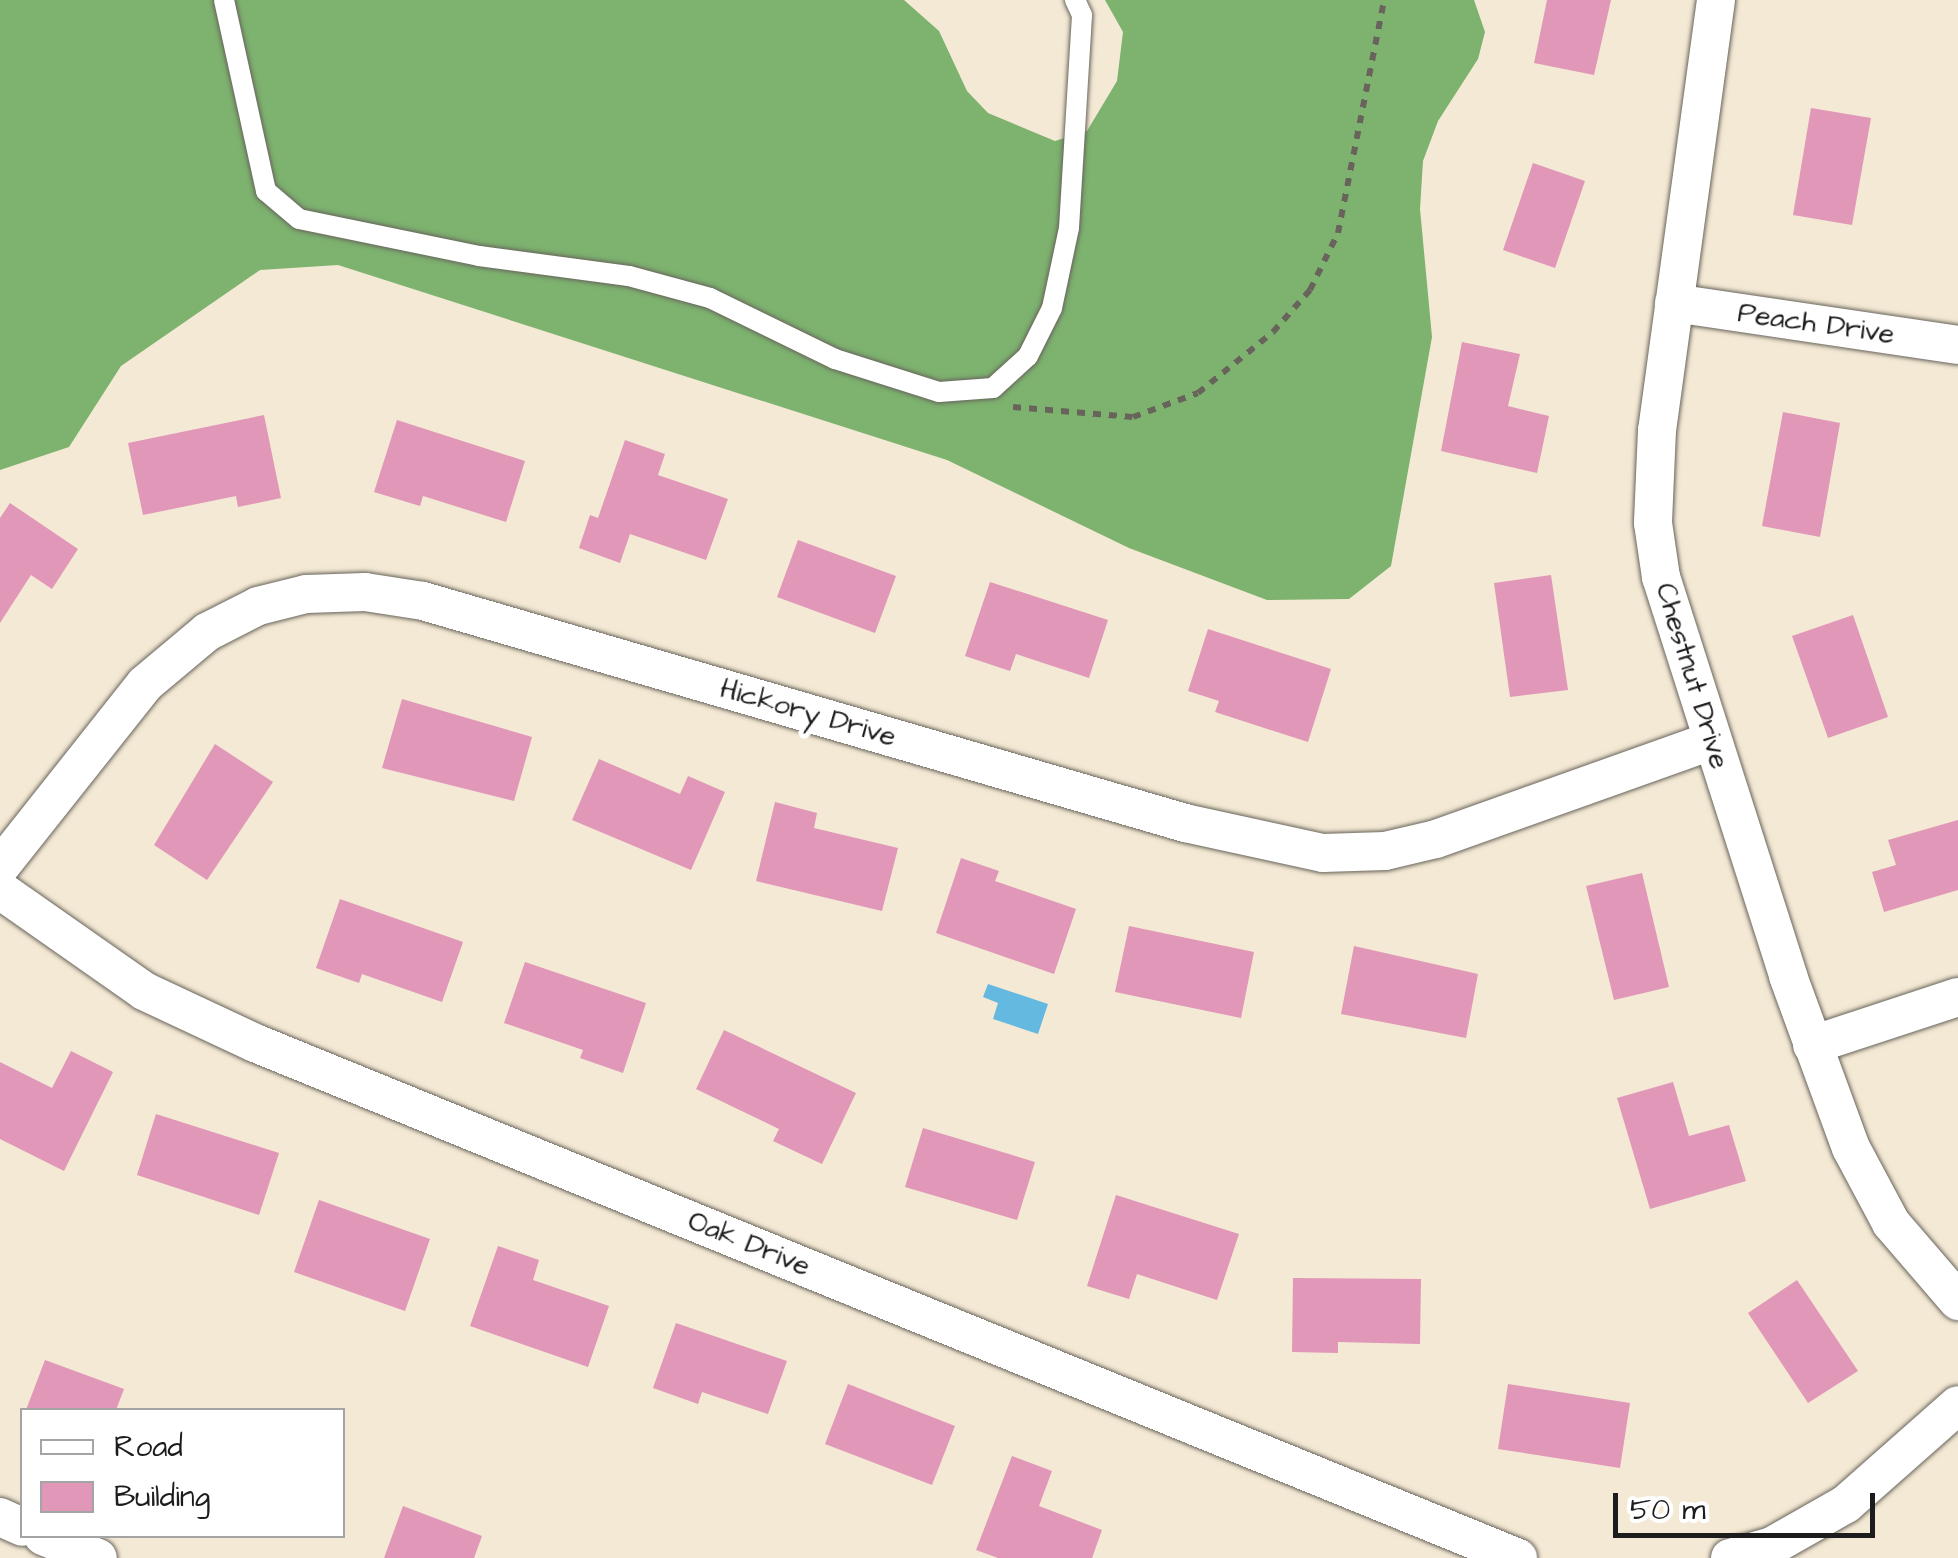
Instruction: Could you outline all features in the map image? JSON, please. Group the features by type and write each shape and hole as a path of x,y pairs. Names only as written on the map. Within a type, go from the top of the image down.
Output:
{"street":[{"name":"Chestnut Drive","path":"1716,0 1657,430 1654,522 1673,631 1812,1045 1869,1190 1958,1301"},
{"name":"Peach Drive","path":"1674,302 1958,345"},
{"name":"Hickory Drive","path":"0,867 145,684 207,632 258,606 306,594 364,592 422,600 1184,823 1323,853 1385,851 1436,840 1711,741"},
{"name":"Oak Drive","path":"0,890 144,991 255,1044 1518,1558"},
{"path":"1812,1045 1958,997"},
{"path":"1730,1558 1772,1546 1846,1504 1958,1405"},
{"path":"48,1538 98,1558"}],"lane":[{"path":"224,0 266,192 300,219 388,240 629,276 710,298 834,360 939,392 993,388 1028,356 1052,308 1068,228 1082,14 1075,0"}],"path":[{"path":"1009,406 1133,416 1198,393 1273,332 1310,290 1338,233 1384,0"}],"green space":[{"path":"0,0 904,0 939,31 967,91 988,113 1055,141 1087,131 1117,81 1123,32 1105,0 1474,0 1485,32 1478,59 1438,121 1423,161 1420,209 1432,337 1391,566 1349,599 1267,600 1129,548 947,460 338,265 260,270 121,366 69,447 0,470"}],"water":[{"path":"988,984 1048,1004 1038,1034 993,1019 998,1003 983,997"}],"building":[{"path":"1547,0 1611,0 1594,75 1534,63"},
{"path":"1811,108 1871,118 1852,225 1793,215"},
{"path":"1533,163 1585,181 1555,268 1503,250"},
{"path":"1462,342 1520,354 1508,406 1549,416 1537,473 1441,451"},
{"path":"1783,412 1840,423 1820,537 1762,526"},
{"path":"264,415 281,498 238,507 236,496 143,515 128,443"},
{"path":"397,420 525,461 506,522 423,496 420,506 374,492"},
{"path":"625,440 665,454 658,475 728,499 706,560 630,534 620,563 579,548 590,515 598,518"},
{"path":"10,503 78,549 52,589 31,575 0,623 0,518"},
{"path":"798,540 896,576 875,633 777,597"},
{"path":"1551,575 1568,690 1510,697 1494,583"},
{"path":"990,582 1108,620 1089,678 1016,654 1010,671 965,656"},
{"path":"1853,615 1888,717 1828,738 1792,636"},
{"path":"1208,629 1331,669 1308,742 1215,712 1219,701 1188,691"},
{"path":"402,699 532,737 514,801 382,768"},
{"path":"215,744 273,782 207,880 154,845"},
{"path":"599,759 680,794 688,776 725,792 691,870 572,820"},
{"path":"775,802 817,813 814,828 898,848 882,911 756,881"},
{"path":"1958,820 1958,890 1884,912 1872,872 1896,865 1888,840"},
{"path":"961,858 999,871 995,881 1076,909 1054,974 936,933"},
{"path":"1642,873 1669,987 1614,1000 1586,886"},
{"path":"340,899 463,942 442,1002 362,974 359,983 316,968"},
{"path":"1129,926 1254,952 1241,1018 1115,992"},
{"path":"1354,946 1478,974 1466,1038 1341,1014"},
{"path":"525,962 646,1003 623,1073 580,1058 583,1050 504,1023"},
{"path":"724,1030 856,1093 822,1164 773,1141 779,1129 696,1089"},
{"path":"71,1051 113,1072 64,1171 0,1139 0,1062 52,1088"},
{"path":"1673,1082 1689,1136 1729,1125 1746,1181 1650,1209 1617,1098"},
{"path":"156,1114 279,1153 259,1215 137,1175"},
{"path":"923,1128 1035,1162 1017,1220 905,1187"},
{"path":"1116,1195 1239,1234 1217,1300 1137,1274 1129,1299 1087,1286"},
{"path":"319,1200 430,1239 405,1311 294,1272"},
{"path":"498,1246 539,1260 533,1280 609,1306 588,1367 470,1326"},
{"path":"1293,1278 1421,1279 1420,1344 1338,1342 1338,1353 1292,1352"},
{"path":"1797,1280 1858,1371 1808,1403 1748,1313"},
{"path":"676,1323 787,1361 768,1414 702,1392 698,1404 653,1388"},
{"path":"45,1360 124,1389 117,1408 27,1408"},
{"path":"848,1384 955,1426 932,1485 825,1444"},
{"path":"1508,1384 1630,1403 1620,1468 1498,1449"},
{"path":"1012,1456 1052,1471 1039,1506 1102,1530 1092,1558 998,1558 976,1550"},
{"path":"403,1506 482,1536 474,1558 384,1558"}]}
